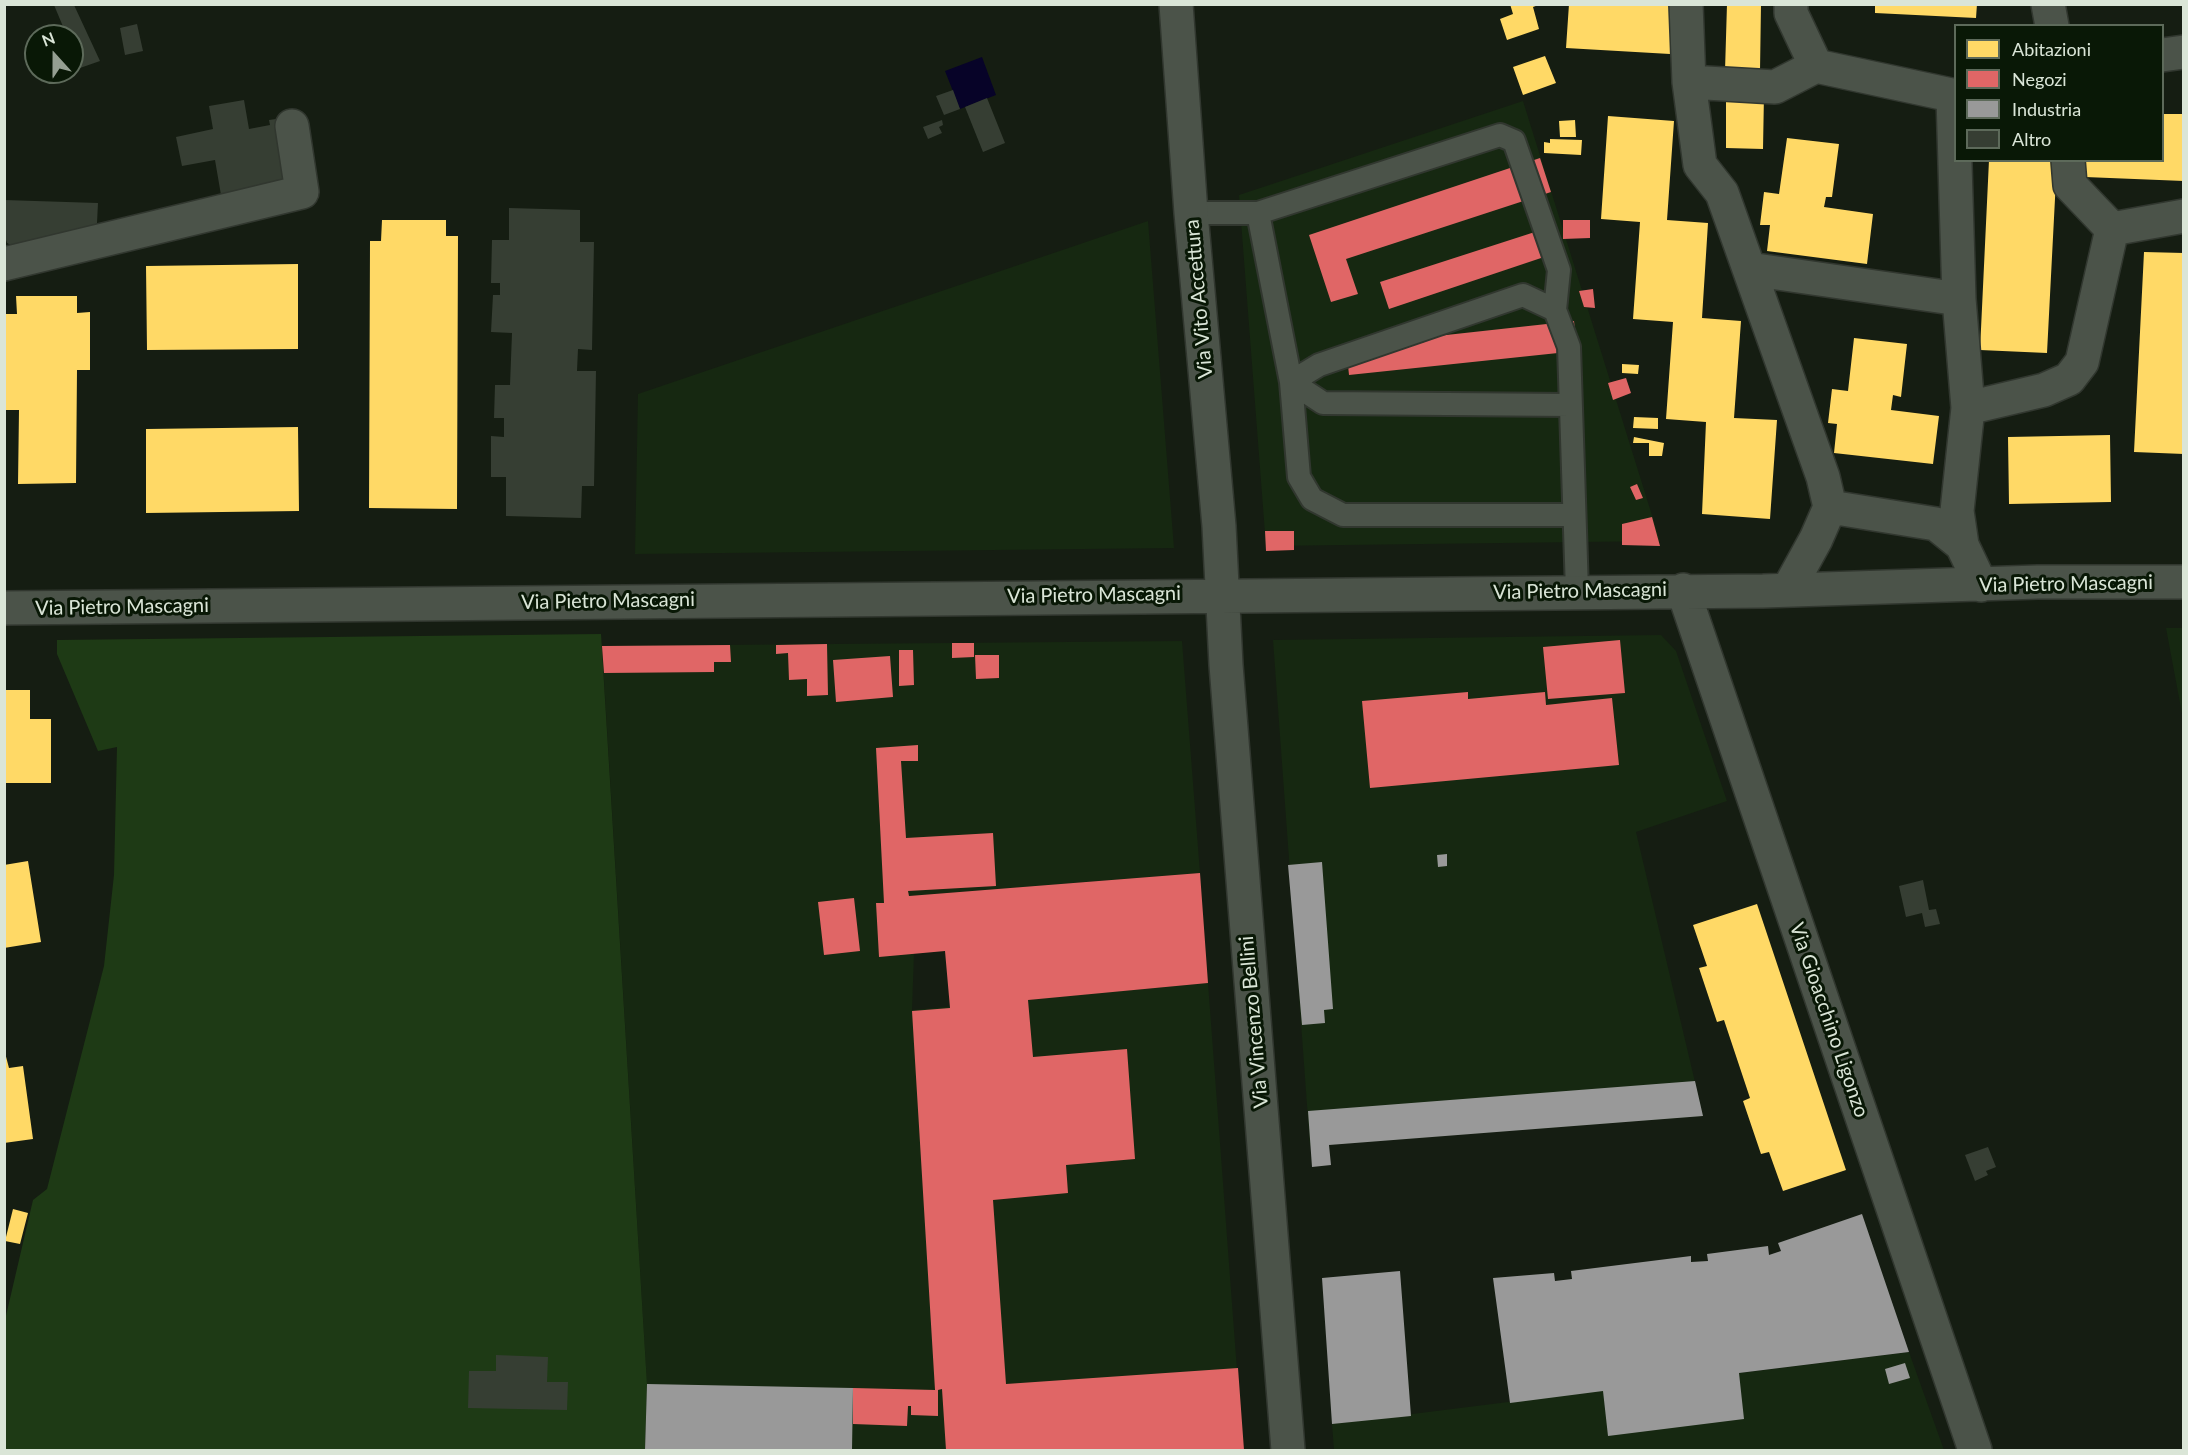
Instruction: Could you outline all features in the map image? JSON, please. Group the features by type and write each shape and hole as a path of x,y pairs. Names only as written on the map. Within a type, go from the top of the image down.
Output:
{"street":[{"name":"Via Vito Accettura","path":"1176,4 1191,213 1220,526 1222,594"},
{"path":"1686,4 1689,82 1700,165 1722,193 1823,477 1830,507 1816,539 1788,590"},
{"path":"1791,4 1791,13 1816,66"},
{"path":"2048,4 2052,24"},
{"path":"2164,55 2184,52"},
{"path":"1689,82 1775,87 1816,66 1954,97"},
{"path":"4,264 302,192 292,126"},
{"path":"1956,162 1959,299 1968,408 1957,511 1962,545 1981,585"},
{"path":"2068,162 2070,184 2112,229"},
{"path":"2112,229 2184,216"},
{"path":"1968,408 2044,390 2069,379 2082,362 2112,229"},
{"path":"1749,270 1959,299"},
{"path":"1830,507 1936,524 1962,545"},
{"name":"Via Pietro Mascagni","path":"4,608 1788,590 2038,582 2184,582"},
{"name":"Via Gioacchino Ligonzo","path":"1683,590 1976,1450"},
{"name":"Via Vincenzo Bellini","path":"1222,594 1288,1450"}],"lane":[{"path":"1191,213 1258,213 1500,135 1514,141 1559,270 1555,310 1569,347 1577,591"},
{"path":"1258,213 1291,382 1299,477 1312,499 1343,515 1574,515"},
{"path":"1291,382 1319,365 1523,295 1555,310"},
{"path":"1291,382 1323,403 1570,405"}],"shaded area":[{"path":"982,57 996,95 960,109 945,71"},
{"path":"1523,101 1660,541 1266,546 1239,195"},
{"path":"1148,221 1174,548 635,554 638,394"},
{"path":"2166,628 2183,628 2183,719"},
{"path":"601,634 647,1384 645,1450 5,1450 5,1320 33,1200 47,1189 104,966 114,875 117,747 98,751 57,654 57,640"},
{"path":"1661,635 1676,651 1727,801 1636,832 1703,1116 1310,1146 1273,640"},
{"path":"1182,641 1200,873 909,896 914,954 912,1010 1208,983 1243,1450 645,1450 647,1384 602,646"},
{"path":"1909,1352 1944,1450 1334,1450 1332,1424"}],"building: Abitazioni":[{"path":"1510,4 1541,4 1533,7 1539,29 1507,40 1500,19 1513,14"},
{"path":"1569,4 1673,4 1670,54 1566,48"},
{"path":"1727,4 1761,4 1760,71 1725,71"},
{"path":"1875,4 1977,4 1976,18 1875,13"},
{"path":"1545,56 1556,83 1523,95 1513,67"},
{"path":"1726,94 1764,94 1763,149 1726,148"},
{"path":"2164,114 2184,114 2184,181 2085,177 2085,162 2164,162"},
{"path":"1608,116 1674,121 1667,220 1708,223 1702,318 1741,321 1734,418 1777,420 1770,519 1702,514 1706,422 1666,419 1673,322 1633,319 1640,222 1601,219"},
{"path":"1575,120 1576,137 1560,137 1559,121"},
{"path":"1787,138 1839,144 1832,197 1826,197 1824,207 1873,214 1867,264 1767,251 1770,225 1760,225 1764,192 1779,194"},
{"path":"1550,139 1582,140 1581,155 1544,153 1544,142 1550,143"},
{"path":"1989,162 2057,162 2047,353 1980,350"},
{"path":"382,220 446,220 446,236 458,236 457,509 369,508 370,241 381,241"},
{"path":"2144,252 2184,253 2184,454 2134,452"},
{"path":"298,264 298,349 147,350 146,266"},
{"path":"16,296 77,296 77,313 90,312 90,370 77,370 76,483 18,484 19,410 5,410 4,376 4,314 17,314"},
{"path":"1854,338 1907,344 1901,397 1893,395 1891,410 1939,416 1933,464 1834,453 1837,424 1828,423 1832,389 1848,391"},
{"path":"1622,364 1639,365 1638,374 1622,373"},
{"path":"1634,417 1658,418 1658,429 1633,428"},
{"path":"298,427 299,511 146,513 146,429"},
{"path":"2110,435 2111,502 2009,504 2008,437"},
{"path":"1634,437 1664,443 1662,456 1649,456 1649,443 1633,443"},
{"path":"4,690 30,690 30,719 51,719 51,783 4,783"},
{"path":"28,861 41,942 4,948 4,865"},
{"path":"1757,904 1846,1170 1783,1191 1769,1152 1761,1154 1743,1101 1750,1098 1724,1020 1717,1022 1699,968 1707,966 1693,925"},
{"path":"4,1049 9,1068 23,1066 33,1139 4,1143"},
{"path":"13,1209 28,1213 20,1244 5,1241"}],"building: Negozi":[{"path":"1540,158 1551,192 1346,259 1358,294 1331,302 1309,235"},
{"path":"1563,220 1590,220 1590,238 1563,239"},
{"path":"1541,230 1550,255 1389,309 1380,282"},
{"path":"1593,289 1595,308 1584,307 1579,291"},
{"path":"1574,321 1577,351 1349,375 1346,346"},
{"path":"1626,378 1631,393 1613,400 1608,383"},
{"path":"1637,484 1643,498 1636,500 1630,487"},
{"path":"1652,517 1660,546 1622,545 1622,524"},
{"path":"1265,531 1294,531 1294,550 1266,551"},
{"path":"1620,640 1625,693 1548,699 1543,647"},
{"path":"952,643 974,643 974,657 952,658"},
{"path":"827,644 828,695 807,696 807,679 789,680 788,653 776,654 776,645"},
{"path":"730,645 731,662 714,662 714,672 604,673 602,646"},
{"path":"899,650 913,650 914,685 899,686"},
{"path":"975,655 999,655 999,678 976,679"},
{"path":"890,656 893,697 836,702 833,660"},
{"path":"1468,692 1468,699 1545,692 1546,705 1612,698 1619,765 1370,788 1362,701"},
{"path":"918,745 918,761 901,761 906,838 993,833 996,886 908,891 909,896 1200,873 1208,983 1028,1000 1033,1057 1127,1049 1135,1159 1066,1165 1068,1193 993,1200 1006,1384 1238,1368 1244,1450 946,1450 942,1389 938,1390 938,1416 911,1415 911,1406 908,1406 907,1426 853,1424 853,1388 935,1390 912,1011 950,1008 945,951 879,957 876,903 884,903 876,748"},
{"path":"854,898 860,951 824,955 818,902"}],"building: Industria":[{"path":"1447,854 1447,866 1438,867 1437,855"},
{"path":"1322,862 1333,1009 1324,1010 1325,1023 1302,1025 1288,865"},
{"path":"1695,1081 1703,1116 1329,1145 1331,1165 1312,1167 1308,1111"},
{"path":"1862,1214 1909,1352 1739,1373 1744,1419 1608,1436 1603,1391 1510,1403 1493,1278 1554,1273 1555,1281 1572,1279 1571,1271 1691,1256 1691,1262 1708,1261 1707,1254 1768,1246 1769,1255 1781,1251 1778,1243"},
{"path":"1400,1271 1411,1416 1332,1424 1322,1278"},
{"path":"1905,1363 1910,1378 1889,1384 1885,1369"},
{"path":"647,1384 853,1388 852,1450 645,1450"}],"building: Altro":[{"path":"54,5 74,5 83,24 62,24"},
{"path":"137,24 143,51 125,55 120,28"},
{"path":"84,27 100,61 84,67"},
{"path":"953,90 960,109 944,115 936,96"},
{"path":"987,98 1005,143 983,152 965,107"},
{"path":"244,100 249,129 270,125 269,120 276,119 287,184 221,195 215,160 182,166 176,137 213,129 209,106"},
{"path":"942,120 943,125 939,127 942,133 928,139 923,127"},
{"path":"4,200 98,203 96,227 13,246 7,243 4,234"},
{"path":"509,208 580,210 580,242 594,242 592,350 578,349 577,371 596,371 594,486 582,486 581,518 506,516 506,477 491,477 491,436 504,437 504,418 494,418 495,385 510,385 512,333 491,332 493,295 500,295 500,283 491,283 492,240 509,240"},
{"path":"1923,880 1929,910 1936,909 1940,924 1925,927 1922,913 1906,917 1899,886"},
{"path":"1988,1147 1996,1167 1986,1171 1988,1175 1975,1181 1965,1155"},
{"path":"496,1355 548,1357 547,1382 568,1382 567,1410 468,1408 469,1371 496,1371"}]}
